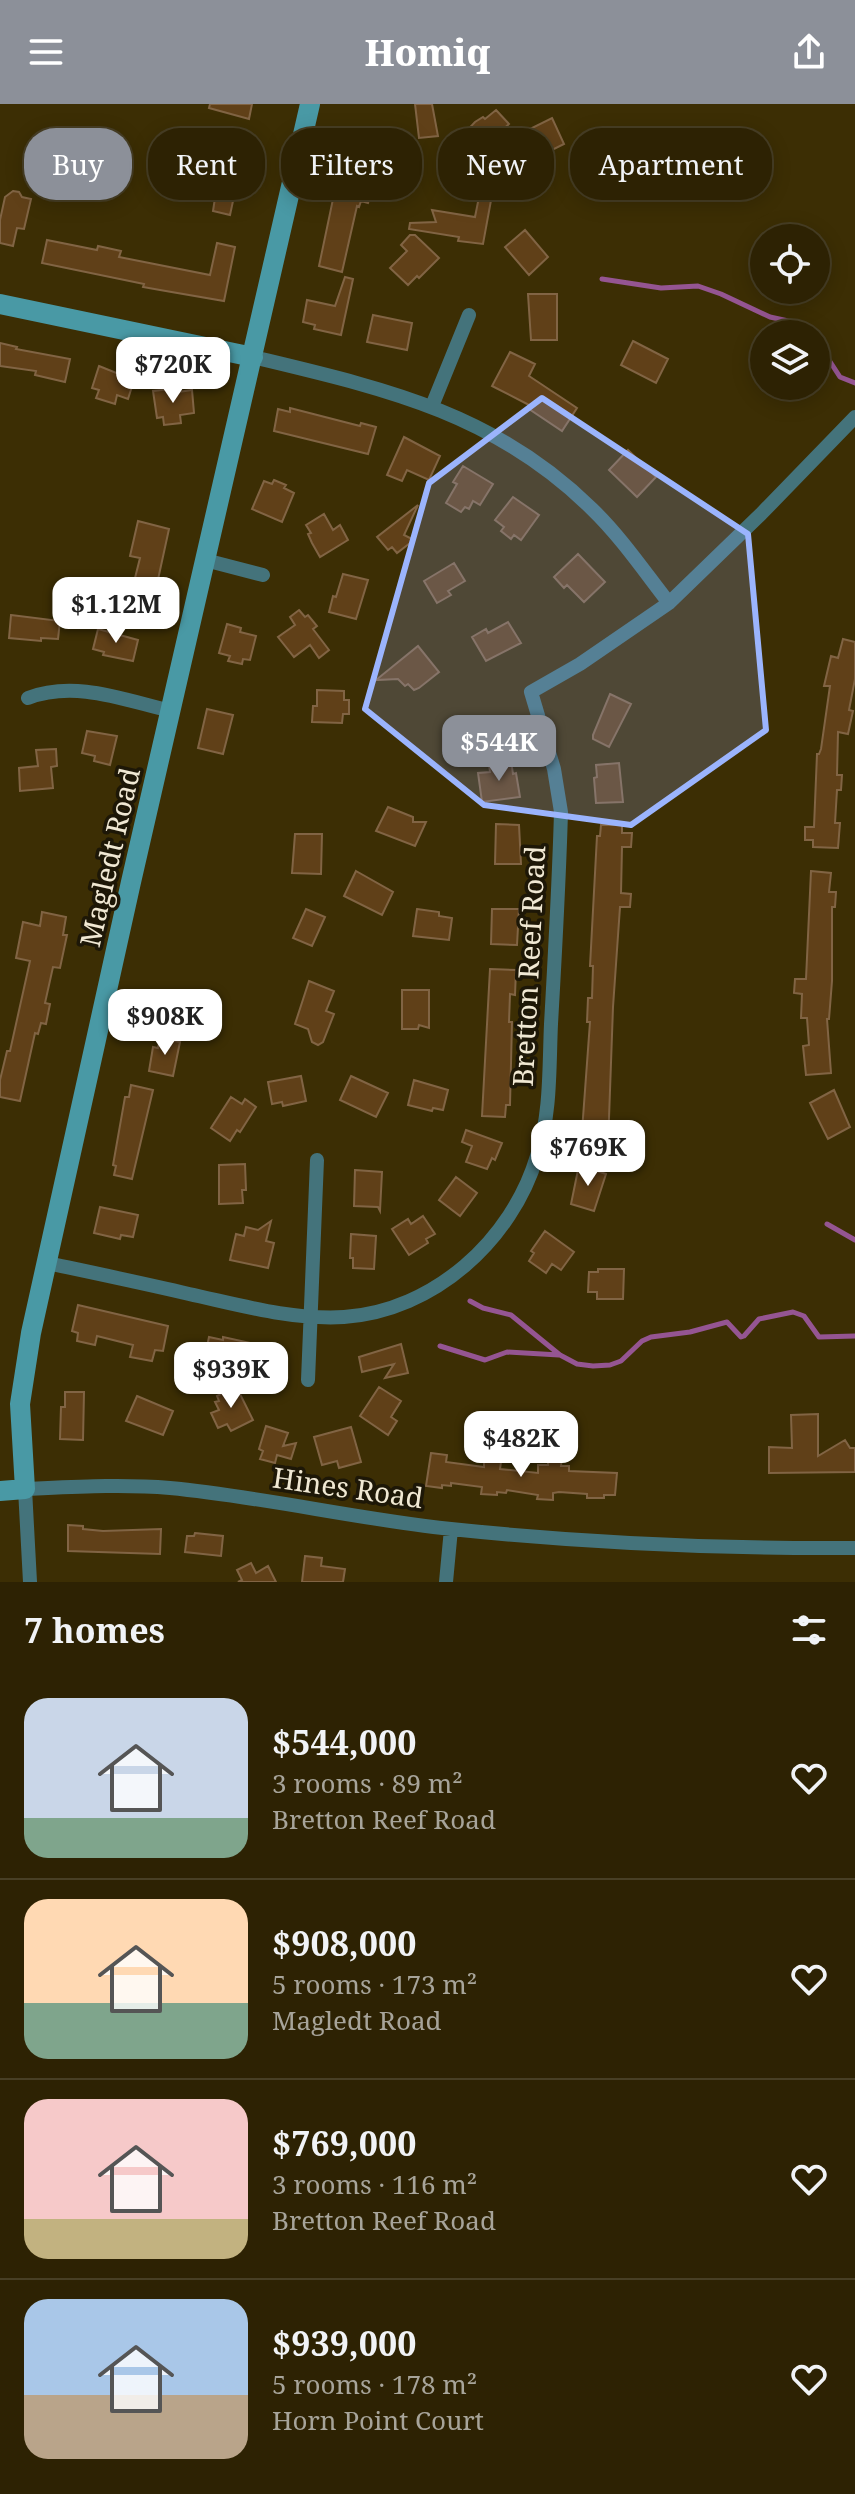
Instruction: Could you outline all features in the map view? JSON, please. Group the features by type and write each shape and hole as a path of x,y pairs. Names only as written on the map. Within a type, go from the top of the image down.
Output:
{"street":[{"name":"Magledt Road","path":"25,1489 20,1404 28,1347 310,104"},
{"path":"0,304 253,357 432,406 498,438 554,475 610,528 669,603 855,417"},
{"path":"432,406 469,315"},
{"path":"205,560 263,575"},
{"name":"Bretton Reef Road","path":"47,1263 239,1306 310,1317 345,1317 378,1312 429,1291 475,1258 493,1239 519,1203 531,1176 544,1130 548,1100 561,812 554,769 531,692 580,664 669,603"},
{"path":"28,698 60,689 78,689 171,711"},
{"path":"308,1380 317,1160"},
{"name":"Hines Road","path":"25,1489 108,1486 168,1488 451,1529 671,1546 855,1548"},
{"path":"0,1491 25,1489 30,1582"},
{"path":"446,1582 451,1529"}],"highlighted area":[{"path":"542,398 748,534 766,730 631,825 484,805 365,709 429,483"}],"building":[{"path":"210,104 252,104 249,119 209,108"},
{"path":"415,104 432,104 438,136 422,138 422,128 418,128"},
{"path":"496,110 509,124 505,128 469,128 483,117 485,119"},
{"path":"552,118 564,144 554,149 554,128 532,128"},
{"path":"13,191 19,192 24,200 31,200 24,229 17,228 13,246 0,243 0,220 5,197"},
{"path":"215,200 233,201 230,215 213,211"},
{"path":"333,200 369,200 368,203 361,201 357,206 342,272 319,266"},
{"path":"478,200 491,200 483,244 409,229 410,223 436,222 432,210 475,217"},
{"path":"525,230 548,257 529,275 505,247"},
{"path":"410,235 415,235 439,258 408,285 390,268 407,251 401,245"},
{"path":"47,240 97,250 98,246 121,251 119,257 210,275 217,243 235,247 224,301 143,287 144,284 42,263"},
{"path":"345,277 353,279 341,335 314,329 315,325 303,322 307,300 335,306"},
{"path":"528,294 557,294 557,340 531,340"},
{"path":"373,315 412,323 407,350 367,342"},
{"path":"633,341 668,359 656,383 621,365"},
{"path":"0,343 70,359 65,382 35,375 36,371 0,366"},
{"path":"510,352 535,364 529,376 577,408 562,431 529,409 531,406 492,386"},
{"path":"99,366 134,380 128,399 117,395 115,404 96,398 99,390 92,388"},
{"path":"171,389 171,393 192,390 194,413 180,415 181,423 164,425 163,417 157,418 153,391"},
{"path":"290,408 360,426 361,423 376,427 368,454 274,431 278,409 290,412"},
{"path":"404,437 440,456 429,480 407,470 402,481 387,475"},
{"path":"628,450 656,477 637,497 609,470"},
{"path":"463,466 493,484 480,505 473,501 469,509 465,507 461,512 446,503 457,484 453,482"},
{"path":"274,480 294,493 282,522 252,509 264,481 272,484"},
{"path":"513,497 539,515 521,540 514,535 511,539 501,531 504,527 495,520"},
{"path":"418,505 404,535 414,540 397,553 392,547 388,550 377,537"},
{"path":"324,514 333,530 340,525 348,540 320,557 306,525"},
{"path":"138,521 169,529 152,607 129,602 140,558 130,556"},
{"path":"578,554 605,582 584,602 554,577"},
{"path":"454,563 465,581 448,591 451,595 437,603 424,581"},
{"path":"343,574 368,580 356,619 329,612"},
{"path":"299,610 317,626 313,629 329,650 319,658 310,645 294,657 278,637 295,625 290,617"},
{"path":"11,615 60,621 58,639 9,638"},
{"path":"508,622 521,643 486,661 472,637 486,629 488,633"},
{"path":"227,624 241,628 240,632 256,636 250,660 243,659 242,664 228,661 230,656 219,653"},
{"path":"98,629 138,640 133,661 103,655 104,652 93,649"},
{"path":"843,639 855,642 855,679 848,734 838,732 837,775 842,775 841,790 837,790 835,823 840,823 838,848 813,847 813,840 805,840 805,827 814,827 817,754 821,749 830,686 824,686 831,656 838,658"},
{"path":"418,646 439,672 414,690 398,679 376,680"},
{"path":"317,690 344,691 344,700 349,700 349,714 343,714 342,723 312,722 313,706 317,706"},
{"path":"610,694 631,704 609,747 593,739 593,735"},
{"path":"207,709 233,715 223,754 198,748"},
{"path":"87,731 117,736 110,765 94,761 95,756 82,753"},
{"path":"56,749 57,766 51,767 53,788 20,791 19,768 38,766 36,750"},
{"path":"511,761 520,797 482,802 478,773 490,772 489,764"},
{"path":"619,763 623,802 596,803 596,765"},
{"path":"388,807 413,817 413,822 426,822 415,846 376,831"},
{"path":"496,824 519,825 521,864 495,864"},
{"path":"601,825 622,825 622,833 632,833 631,847 622,847 621,893 631,894 630,907 620,907 608,1146 581,1145 590,1022 587,1022 588,998 592,998 593,966 590,966 597,836 600,836"},
{"path":"295,834 322,834 321,874 292,873"},
{"path":"356,871 393,892 382,915 344,896"},
{"path":"811,871 831,873 829,892 836,892 835,907 832,907 832,981 827,1019 831,1073 806,1075 803,1046 809,1045 807,1018 801,1018 802,994 794,993 795,979 806,979"},
{"path":"306,909 325,917 312,946 293,938"},
{"path":"417,909 439,912 439,916 452,918 449,940 413,936"},
{"path":"492,909 519,909 517,945 491,944"},
{"path":"42,912 66,917 63,935 67,935 60,968 53,967 45,1003 50,1004 46,1024 41,1023 38,1034 35,1033 20,1101 0,1097 0,1080 7,1051 10,1051 30,961 16,958 23,922 40,926"},
{"path":"490,969 516,970 515,995 510,994 510,1105 506,1105 505,1117 482,1116"},
{"path":"309,981 334,991 326,1011 334,1014 323,1042 318,1045 312,1042 308,1029 295,1024"},
{"path":"402,990 429,990 429,1028 419,1025 418,1029 402,1029"},
{"path":"160,1038 180,1042 173,1076 149,1071 153,1047 158,1048"},
{"path":"301,1076 306,1101 283,1106 282,1102 272,1104 268,1082"},
{"path":"351,1076 388,1093 376,1117 340,1100"},
{"path":"414,1080 448,1090 443,1110 433,1108 432,1111 408,1105"},
{"path":"131,1085 153,1090 132,1179 114,1175 116,1166 113,1165 125,1097 129,1097"},
{"path":"834,1090 850,1127 828,1139 810,1103"},
{"path":"231,1097 242,1104 245,1099 256,1107 240,1132 237,1130 230,1141 211,1128"},
{"path":"466,1130 502,1143 495,1160 492,1158 487,1169 466,1162 472,1146 462,1142"},
{"path":"245,1164 243,1203 219,1204 219,1165"},
{"path":"579,1165 606,1174 594,1211 571,1204"},
{"path":"355,1170 382,1172 380,1211 378,1207 354,1206"},
{"path":"456,1177 477,1193 460,1216 439,1200"},
{"path":"100,1207 138,1215 133,1237 121,1235 120,1239 94,1233"},
{"path":"423,1216 435,1234 426,1239 428,1243 409,1255 392,1229 408,1219 411,1224"},
{"path":"271,1221 266,1241 274,1243 268,1268 230,1260 236,1234 244,1236 246,1227 258,1230"},
{"path":"545,1231 574,1252 561,1270 552,1264 546,1273 529,1261 534,1253 531,1251"},
{"path":"351,1234 376,1236 374,1269 353,1268 353,1258 350,1258"},
{"path":"598,1269 624,1269 623,1299 597,1299 597,1292 588,1292 589,1272 598,1272"},
{"path":"78,1305 168,1326 163,1351 155,1350 152,1361 130,1357 133,1345 97,1336 95,1345 77,1341 78,1333 72,1331"},
{"path":"209,1337 255,1344 250,1366 205,1356"},
{"path":"401,1344 408,1373 385,1378 394,1364 362,1372 359,1357"},
{"path":"236,1386 253,1420 231,1431 227,1424 218,1428 211,1413 219,1410 215,1402 219,1401 217,1396"},
{"path":"379,1387 401,1401 391,1417 397,1421 388,1435 360,1416"},
{"path":"65,1392 84,1392 83,1440 60,1439"},
{"path":"137,1396 173,1411 163,1435 126,1421"},
{"path":"818,1414 818,1456 845,1440 850,1448 855,1448 855,1472 769,1473 769,1447 792,1448 791,1415"},
{"path":"266,1426 288,1433 283,1446 296,1443 291,1459 277,1455 275,1463 260,1459 263,1451 259,1449"},
{"path":"351,1427 361,1462 339,1468 337,1461 322,1465 314,1437"},
{"path":"431,1453 447,1455 446,1462 484,1467 484,1460 501,1462 500,1469 538,1473 538,1465 548,1465 548,1456 562,1457 561,1466 569,1466 569,1471 617,1473 615,1495 587,1498 587,1494 559,1492 553,1493 553,1500 537,1499 538,1495 507,1490 506,1493 497,1492 497,1495 481,1494 482,1487 451,1483 451,1486 442,1485 442,1488 426,1486"},
{"path":"68,1525 103,1531 161,1529 160,1554 68,1551"},
{"path":"195,1533 223,1536 221,1556 185,1552 187,1536 194,1536"},
{"path":"305,1556 322,1558 321,1566 345,1569 343,1582 302,1582"},
{"path":"251,1563 256,1573 268,1566 276,1582 238,1582 242,1580 237,1570"}],"waterway":[{"path":"602,279 661,288 698,286 784,320"},
{"path":"830,362 840,377 855,383"},
{"path":"827,1224 855,1240"},
{"path":"470,1301 483,1308 511,1315 560,1355 577,1364 593,1366 621,1361 642,1341 651,1337 690,1332 727,1322 741,1337 759,1319 793,1312 804,1316 819,1337 855,1336"},
{"path":"440,1346 485,1360 507,1352 559,1355"}]}
